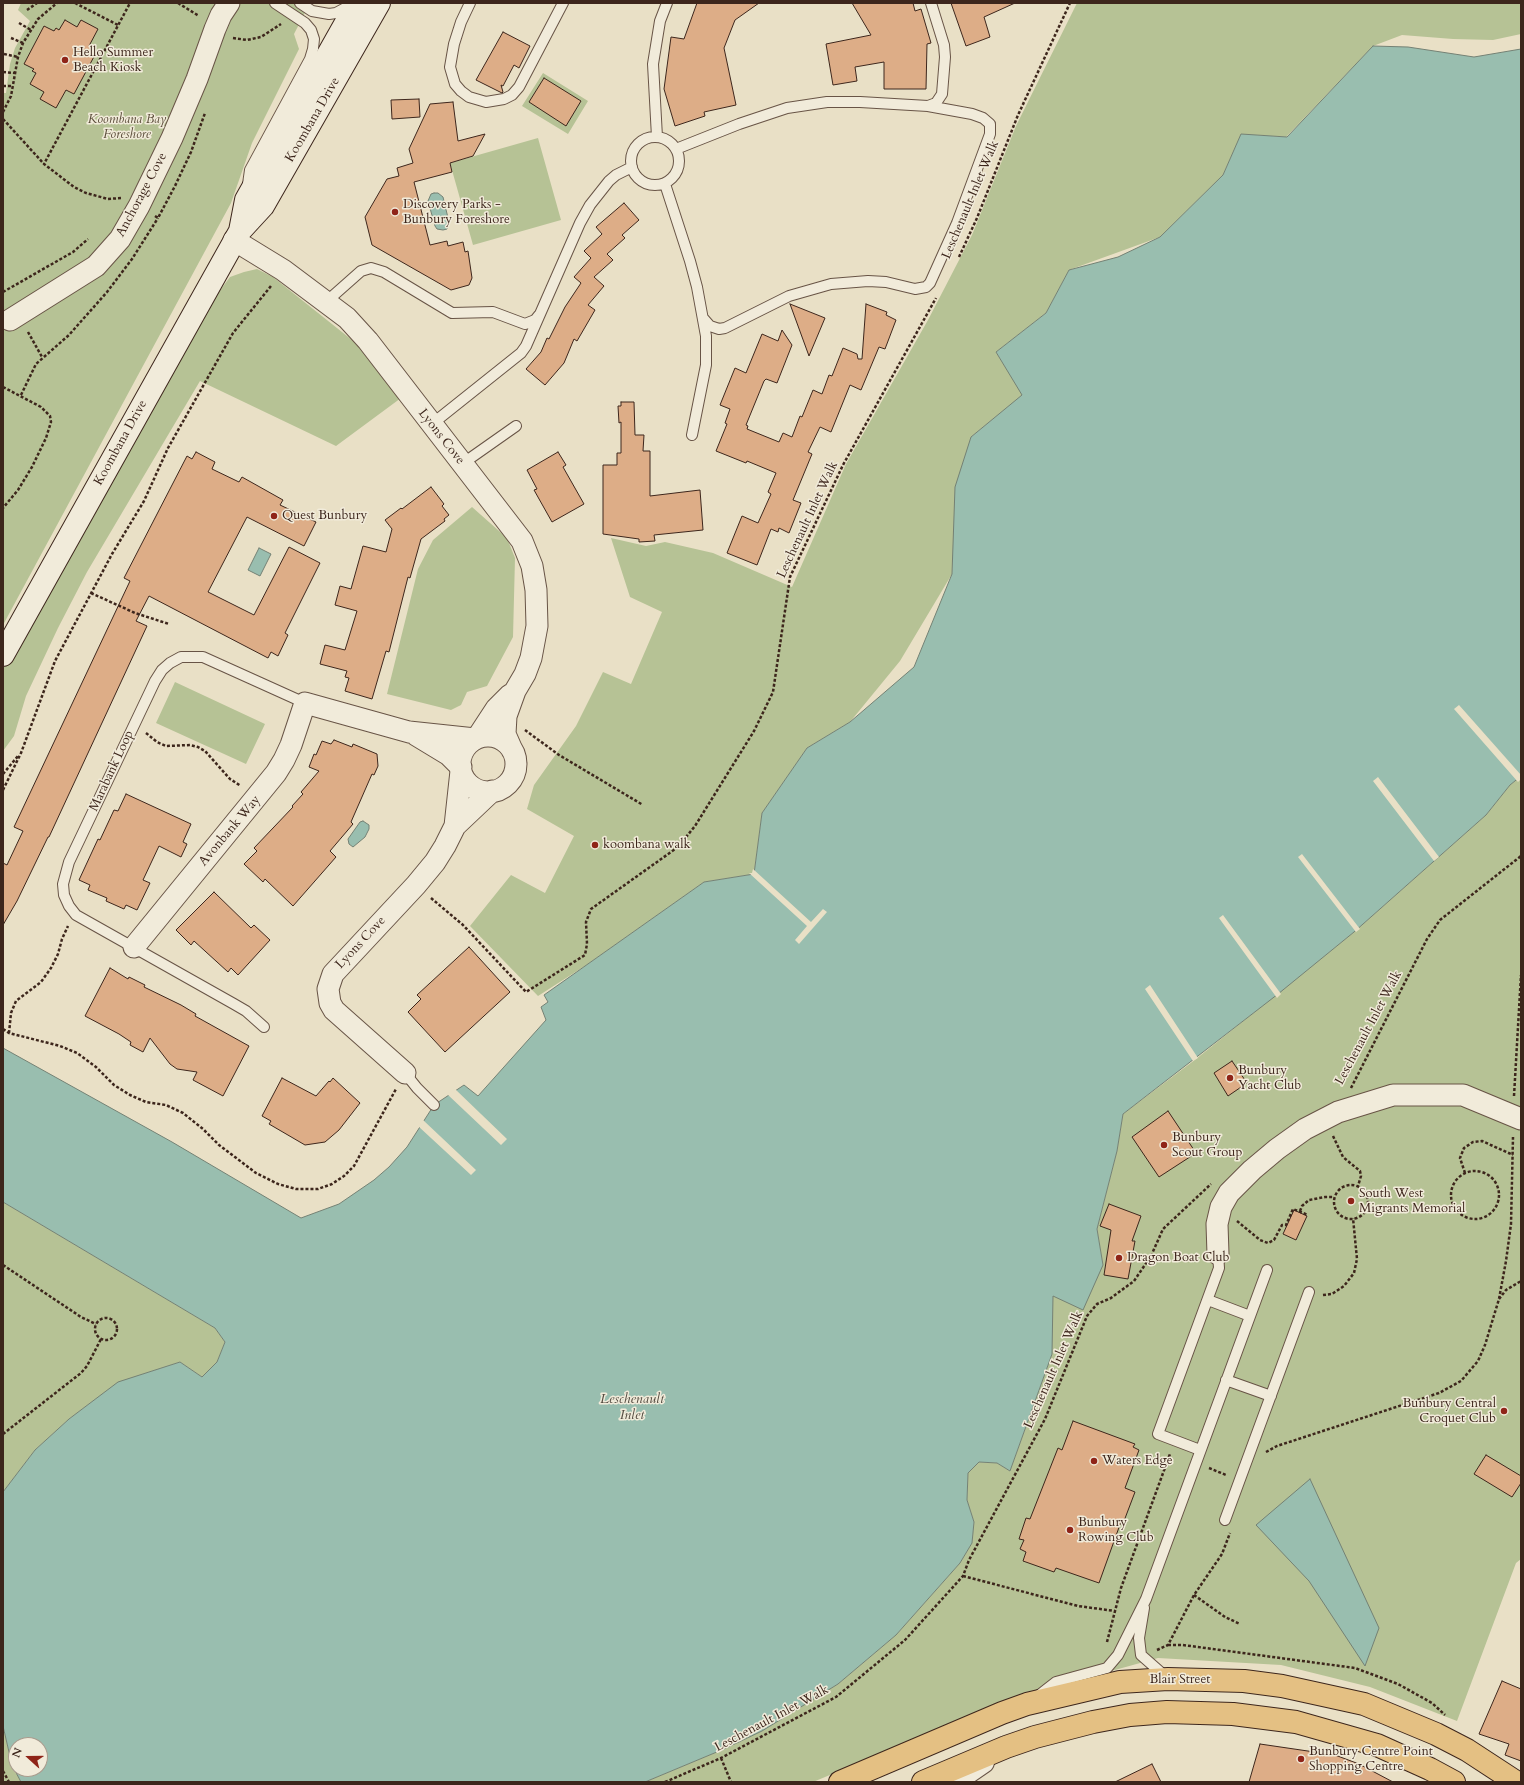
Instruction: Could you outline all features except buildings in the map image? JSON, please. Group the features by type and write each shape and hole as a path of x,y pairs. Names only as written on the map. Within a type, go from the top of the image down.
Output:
{"main road":[{"name":"Koombana Drive","path":"237,236 246,200 357,3"},
{"name":"Koombana Drive","path":"3,655 237,236 263,206 379,3"},
{"name":"Blair Street","path":"840,1782 1002,1713 1027,1704 1120,1682 1168,1679 1244,1681 1282,1686 1364,1704 1436,1734 1467,1750 1516,1782"},
{"path":"923,1782 1006,1747 1035,1737 1130,1715 1167,1712 1232,1714 1296,1722 1376,1745 1430,1769 1454,1782"},
{"path":"954,1782 1006,1747"}],"street":[{"name":"Anchorage Cove","path":"6,321 96,266 120,239 172,138 197,79 215,29 229,3"},
{"name":"Lyons Cove","path":"237,236 346,318 368,341 522,541 532,566 536,590 537,626 531,658 515,691 506,716 505,734 512,750"},
{"name":"Lyons Cove","path":"476,739 496,709 515,691"},
{"name":"Marabank Loop","path":"305,703 409,732 476,739"},
{"name":"Avonbank Way","path":"134,947 258,796 284,760 305,703"},
{"name":"Marabank Loop","path":"409,732 449,755 461,769"},
{"path":"493,736 507,743 512,750 516,758 516,767 513,776 501,789 492,791 476,789 464,778 461,769 462,755 465,748 476,739 493,736"},
{"name":"Lyons Cove","path":"455,826 461,769"},
{"name":"Lyons Cove","path":"405,1073 334,1010 330,1003 328,989 333,974 416,885 435,862 455,826 492,791"},
{"path":"1218,1254 1217,1224 1220,1208 1230,1193 1252,1170 1277,1149 1305,1129 1338,1112 1393,1095 1463,1095 1517,1117"}],"lane":[{"path":"246,200 250,170 310,60 313,49 314,39 311,30 305,23 275,3"},
{"path":"300,3 312,11 329,14 347,9 354,3"},
{"path":"470,3 461,22 454,44 450,67 456,84 461,91 468,97 486,102 504,99 512,95 519,87 563,3"},
{"path":"657,137 653,64 660,21 667,3"},
{"path":"928,106 936,103 942,94 946,57 944,45 931,3"},
{"path":"676,149 739,124 787,108 827,102 860,102 928,106 983,118 990,124 990,129 979,167 958,224 930,283 926,287 916,289 886,282 868,281 831,284 789,296 725,328 719,329 710,326 703,318"},
{"path":"657,137 665,139 671,143 676,149 679,157 677,172 665,184 658,186 642,182 636,177 632,167 632,153 636,146 642,141 657,137"},
{"path":"432,424 515,359 526,346 580,223 590,205 609,181 616,175 632,167"},
{"path":"665,184 690,261 706,336 706,366 692,435"},
{"path":"326,302 361,271 371,268 384,272 445,310 460,314 494,312 525,324 535,320 539,316"},
{"path":"462,464 516,426"},
{"name":"Marabank Loop","path":"264,1027 234,1004 76,915 69,906 64,895 63,884 66,871 135,723 162,670 181,656 203,657 305,703"},
{"path":"405,1073 434,1105"},
{"path":"1200,1450 1158,1434 1219,1268 1218,1254"},
{"path":"1027,1704 1056,1682 1107,1668 1118,1655 1146,1599 1267,1270"},
{"path":"1225,1520 1309,1292"},
{"path":"1208,1300 1250,1316"},
{"path":"1226,1380 1270,1396"},
{"path":"1146,1599 1139,1638 1141,1655 1168,1679"}],"path":[{"path":"27,10 37,3"},
{"path":"3,112 11,96 18,57 23,43 38,19 57,3"},
{"path":"75,3 118,25"},
{"path":"44,164 130,3"},
{"path":"178,3 192,10 203,22 228,37 247,40 261,38 276,29 290,13"},
{"name":"Leschenault Inlet Walk","path":"956,262 977,218 1018,115 1070,3"},
{"path":"19,23 31,30"},
{"path":"11,38 23,43"},
{"path":"4,54 18,57"},
{"path":"3,72 15,72"},
{"path":"3,86 13,86"},
{"path":"3,119 44,164 69,184 86,193 108,199 123,198 138,206"},
{"path":"21,395 36,364 69,335 107,292 132,260 158,218"},
{"path":"3,292 73,252 88,239"},
{"path":"3,790 21,752 55,661 112,554 144,501 168,448 232,333 283,270"},
{"name":"Leschenault Inlet Walk","path":"416,885 463,925 526,992 585,954 587,944 586,922 591,909 678,847 695,826 754,731 773,692 790,577 843,466 938,296"},
{"path":"3,387 21,395 46,411 51,422 50,428 32,467 18,490 3,508"},
{"path":"91,593 135,613 169,624"},
{"path":"135,723 157,742 166,746 190,745 198,747 204,751 230,780 258,796"},
{"path":"524,729 559,755 643,805"},
{"path":"3,774 21,752"},
{"name":"Leschenault Inlet Walk","path":"1348,1093 1428,939 1440,920 1521,856"},
{"path":"9,1033 11,1013 16,1001 41,982 51,968 58,954 65,930 76,915"},
{"path":"1264,1455 1267,1450 1277,1446 1439,1393 1461,1381 1478,1361 1485,1345 1499,1299 1511,1224 1513,1155 1517,1117 1516,1033 1521,975"},
{"path":"3,1029 9,1033 60,1046 77,1053 96,1067 114,1085 146,1102 166,1106 183,1113 203,1129 219,1146 256,1173 278,1184 296,1189 318,1189 332,1184 344,1176 354,1166 405,1073"},
{"path":"1326,1118 1343,1157 1360,1171 1361,1176 1358,1186"},
{"path":"1465,1173 1460,1158 1464,1148 1473,1142 1482,1141 1513,1155"},
{"path":"1475,1171 1483,1172 1490,1176 1495,1182 1498,1197 1492,1211 1486,1216 1478,1218 1463,1215 1453,1204 1451,1189 1455,1182 1465,1173 1475,1171"},
{"name":"Leschenault Inlet Walk","path":"665,1782 721,1758 836,1698 905,1640 963,1576 969,1560 1045,1419 1087,1316 1097,1304 1111,1298 1134,1281 1151,1256 1163,1229 1201,1191 1213,1182"},
{"path":"1344,1186 1358,1186 1364,1190 1367,1195 1367,1207 1361,1216 1345,1218 1336,1211 1334,1197 1344,1186"},
{"path":"1201,1191 1260,1240 1268,1243 1274,1240 1282,1225 1286,1225 1293,1209 1308,1215"},
{"path":"1300,1212 1302,1206 1309,1200 1334,1197"},
{"path":"1309,1292 1319,1296 1332,1294 1344,1286 1354,1273 1357,1259 1353,1218"},
{"path":"3,1266 81,1317 96,1324"},
{"path":"1499,1299 1506,1290 1521,1281"},
{"path":"105,1318 112,1320 116,1326 114,1337 108,1340 101,1339 95,1331 96,1324 98,1321 105,1318"},
{"path":"3,1434 81,1373 87,1366 101,1339"},
{"path":"1230,1532 1222,1554 1194,1595 1225,1617 1240,1624"},
{"path":"963,1576 1078,1606 1115,1611"},
{"path":"721,1758 731,1782"},
{"path":"3,1771 9,1782"}],"green space":[{"name":"Koombana Bay Foreshore","path":"21,3 310,3 294,34 299,49 252,143 231,203 3,625 3,93 6,93 10,64 15,48 30,21 18,10"},
{"path":"1077,3 1521,3 1521,34 1493,40 1402,35 1373,46 1286,137 1241,135 1223,175 1160,237 1069,270 1046,313 996,352 1023,395 971,437 955,531 952,574 900,661 850,722 807,748 762,813 754,874 704,882 588,964 538,996 470,926 511,875 545,893 574,836 527,809 534,785 576,726 603,672 631,684 662,612 630,597 611,538 646,546 665,542 713,553 792,587 846,464 928,320 972,235 1016,126"},
{"path":"543,73 588,101 568,134 522,106"},
{"path":"538,138 561,220 473,245 450,163"},
{"path":"257,269 273,277 362,348 401,398 336,446 200,381 87,572 58,628 26,696 14,736 3,751 3,669 128,455 218,293 230,277"},
{"path":"472,507 507,538 515,558 513,637 487,686 467,692 461,705 451,710 387,694 418,569 433,540"},
{"path":"175,682 265,724 246,764 156,723"},
{"path":"1521,776 1521,1559 1516,1563 1457,1721 1370,1687 1281,1665 1158,1658 1018,1697 813,1782 645,1782 724,1749 762,1731 838,1684 896,1635 960,1563 972,1543 974,1522 967,1500 968,1473 979,1462 997,1463 1010,1471 1052,1354 1052,1296 1103,1265 1097,1229 1117,1151 1123,1114 1196,1059 1354,932 1486,815 1510,785"},
{"path":"3,1202 215,1328 225,1342 217,1362 202,1377 180,1362 118,1383 69,1419 35,1450 3,1492"},
{"path":"3,1726 8,1748 8,1777 18,1777 21,1782 3,1782"}],"water":[{"name":"Leschenault Inlet","path":"1373,46 1408,47 1474,57 1521,49 1521,776 1510,785 1486,815 1354,932 1278,994 1123,1114 1117,1151 1097,1229 1103,1265 1083,1310 1053,1296 1052,1354 1010,1471 997,1463 979,1462 968,1473 967,1500 974,1522 972,1543 960,1563 896,1635 838,1684 762,1731 724,1749 645,1782 21,1782 18,1777 48,1777 48,1737 8,1737 8,1748 3,1726 3,1492 35,1450 69,1419 118,1382 180,1362 202,1377 217,1362 225,1342 215,1328 3,1202 3,1048 172,1142 301,1218 339,1204 374,1180 389,1167 407,1147 434,1105 464,1085 478,1096 546,1020 541,1007 548,1002 544,995 704,882 754,874 762,813 807,748 850,722 914,667 952,574 955,487 971,437 1022,395 996,352 1046,313 1069,270 1118,257 1160,237 1223,175 1241,134 1287,137"},
{"path":"438,193 443,197 449,222 447,229 437,229 435,226 428,201 431,194"},
{"path":"259,548 271,554 260,576 248,570"},
{"path":"363,821 369,825 369,829 365,837 353,847 349,844 348,839 360,822"},
{"path":"1310,1479 1379,1628 1365,1666 1309,1581 1256,1525"}],"pier":[{"path":"1459,705 1521,775 1521,779 1518,782 1454,709"},
{"path":"1378,777 1439,857 1434,861 1373,781"},
{"path":"1302,854 1360,929 1356,932 1298,857"},
{"path":"753,869 811,922 823,909 827,912 799,944 795,940 807,926 749,873 752,873"},
{"path":"1223,915 1281,994 1277,998 1219,918"},
{"path":"1150,985 1198,1058 1193,1061 1145,989"},
{"path":"455,1089 507,1139 501,1145 447,1094"},
{"path":"423,1120 476,1170 471,1175 418,1126"}],"place":[{"name":"Hello Summer Beach Kiosk","path":"65,60"},
{"name":"Discovery Parks - Bunbury Foreshore","path":"395,212"},
{"name":"Quest Bunbury","path":"274,516"},
{"name":"koombana walk","path":"595,845"},
{"name":"Bunbury Yacht Club","path":"1230,1078"},
{"name":"Bunbury Scout Group","path":"1164,1145"},
{"name":"South West Migrants Memorial","path":"1351,1201"},
{"name":"Dragon Boat Club","path":"1119,1258"},
{"name":"Bunbury Central Croquet Club","path":"1504,1411"},
{"name":"Waters Edge","path":"1094,1461"},
{"name":"Bunbury Rowing Club","path":"1070,1530"},
{"name":"Bunbury Centre Point Shopping Centre","path":"1301,1759"}]}
